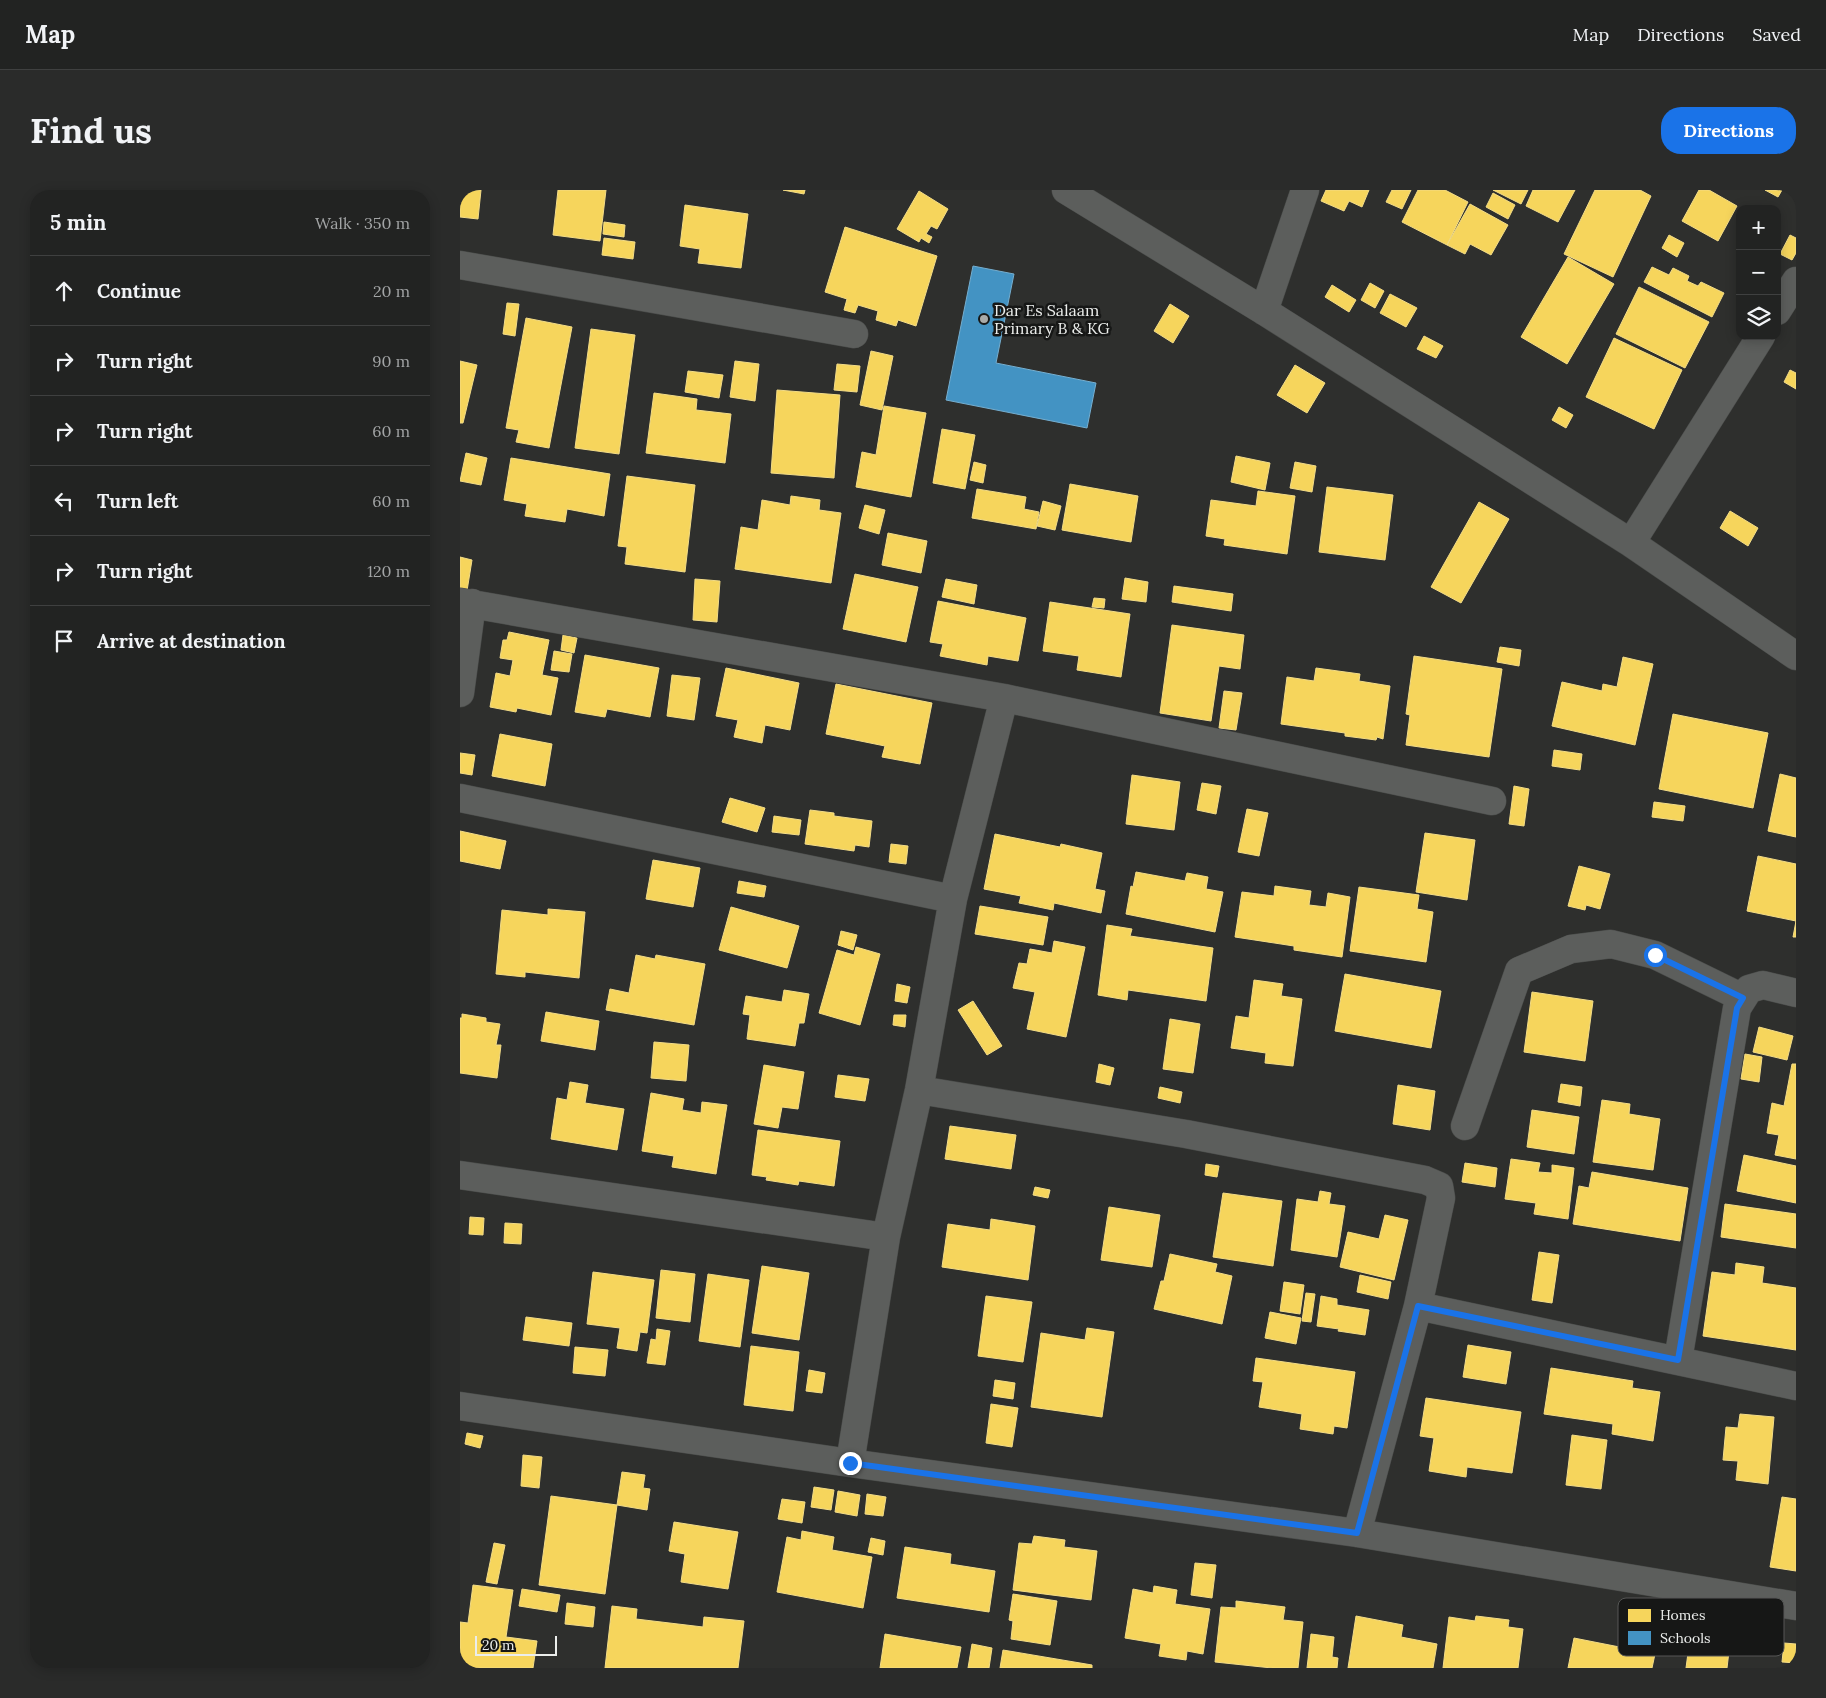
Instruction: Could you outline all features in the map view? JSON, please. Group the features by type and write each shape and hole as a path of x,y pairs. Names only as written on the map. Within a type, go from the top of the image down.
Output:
{"street":[{"path":"1066,190 1264,311 1632,543 1796,656"},
{"path":"1264,311 1305,190"},
{"path":"460,265 854,334"},
{"path":"1781,305 1796,281"},
{"path":"1632,543 1759,340"},
{"path":"460,693 466,603 1004,698 1492,801"},
{"path":"850,1463 886,1237 919,1090 953,899 1004,698"},
{"path":"460,798 953,899"},
{"path":"1465,1126 1519,972 1571,948 1611,944 1655,955 1743,998"},
{"path":"1678,1360 1737,1008 1749,989 1763,984 1796,993"},
{"path":"919,1090 1186,1134 1426,1180 1439,1186 1440,1198 1418,1306 1357,1533"},
{"path":"460,1175 886,1237"},
{"path":"1418,1306 1796,1386"},
{"path":"460,1406 850,1463 1357,1533 1748,1598"}],"building: Homes":[{"path":"460,190 481,190 478,219 460,217"},
{"path":"558,190 606,190 600,241 553,235"},
{"path":"783,190 805,190 804,194"},
{"path":"1326,190 1369,190 1362,207 1349,201 1344,211 1321,201"},
{"path":"1392,190 1411,190 1402,209 1386,202"},
{"path":"1418,190 1445,190 1468,202 1447,245 1402,222"},
{"path":"1493,190 1528,190 1521,204"},
{"path":"1533,190 1575,190 1558,222 1526,206"},
{"path":"1595,190 1640,190 1651,196 1613,277 1564,254"},
{"path":"1699,190 1709,190 1736,205 1718,241 1682,221"},
{"path":"1765,190 1782,190 1778,197"},
{"path":"919,191 948,209 937,229 931,226 926,234 932,237 929,243 921,238 919,242 897,229"},
{"path":"1493,193 1515,205 1508,219 1486,207"},
{"path":"1470,204 1508,225 1491,255 1470,244 1465,254 1447,245"},
{"path":"685,205 748,214 741,268 698,263 700,249 680,246"},
{"path":"604,222 625,225 624,237 603,234"},
{"path":"845,227 937,256 916,326 898,320 896,326 876,320 878,311 858,305 855,313 844,310 847,299 825,292"},
{"path":"1669,235 1684,243 1677,257 1662,248"},
{"path":"1790,235 1796,238 1796,253 1792,260 1781,254"},
{"path":"604,238 635,242 633,259 602,255"},
{"path":"1568,257 1614,284 1567,364 1521,337"},
{"path":"1652,267 1669,275 1673,268 1689,276 1687,281 1698,286 1701,282 1724,293 1712,317 1644,282"},
{"path":"1370,283 1384,291 1375,308 1361,300"},
{"path":"1332,285 1356,300 1349,312 1325,297"},
{"path":"1639,287 1709,322 1685,368 1616,334"},
{"path":"1390,294 1417,308 1406,327 1380,313"},
{"path":"507,303 519,304 515,336 503,334"},
{"path":"1170,304 1189,316 1173,343 1154,331"},
{"path":"526,318 572,327 549,448 516,442 519,430 506,428"},
{"path":"591,329 635,335 619,454 575,448"},
{"path":"1424,336 1443,346 1436,358 1417,349"},
{"path":"1614,338 1682,370 1654,429 1586,397"},
{"path":"871,351 893,356 882,410 860,405"},
{"path":"460,361 477,365 463,423 460,423"},
{"path":"735,361 759,364 755,401 730,397"},
{"path":"837,364 860,366 857,392 834,390"},
{"path":"1295,365 1325,383 1307,413 1277,395"},
{"path":"1790,370 1796,373 1796,389 1784,382"},
{"path":"688,371 723,375 719,398 685,392"},
{"path":"777,390 840,395 834,478 771,473"},
{"path":"654,393 697,399 696,410 731,414 725,463 646,453"},
{"path":"884,406 926,413 911,497 856,487 862,452 876,455"},
{"path":"1559,407 1573,415 1566,428 1552,420"},
{"path":"942,429 975,435 965,489 933,483"},
{"path":"466,453 487,458 481,485 460,481"},
{"path":"1236,456 1270,463 1265,490 1231,482"},
{"path":"511,458 610,474 604,516 567,509 565,522 525,516 527,504 504,500"},
{"path":"974,462 986,465 983,483 970,480"},
{"path":"1295,462 1316,466 1312,492 1290,488"},
{"path":"627,476 695,485 685,572 625,564 627,547 618,546"},
{"path":"1070,484 1138,496 1131,542 1062,530"},
{"path":"1327,487 1393,495 1385,560 1319,552"},
{"path":"977,489 1026,497 1024,509 1039,512 1036,529 972,518"},
{"path":"1258,491 1295,496 1287,554 1224,545 1225,539 1206,536 1211,500 1256,506"},
{"path":"791,496 820,500 819,510 841,513 831,583 735,569 741,527 758,530 762,500 790,505"},
{"path":"1043,501 1061,506 1055,530 1037,526"},
{"path":"1479,502 1509,519 1461,603 1431,587"},
{"path":"865,505 885,510 879,534 859,528"},
{"path":"1730,511 1758,528 1748,546 1720,528"},
{"path":"888,533 927,541 921,573 882,565"},
{"path":"460,557 472,560 466,597 460,596"},
{"path":"855,574 918,587 906,642 843,629"},
{"path":"1125,578 1148,582 1146,602 1122,599"},
{"path":"695,579 720,581 717,622 693,620"},
{"path":"946,579 977,585 974,604 942,597"},
{"path":"1174,586 1233,594 1231,611 1172,602"},
{"path":"1094,598 1105,599 1104,608 1092,607"},
{"path":"938,601 1026,618 1018,661 988,656 987,665 940,656 943,644 930,642"},
{"path":"1050,602 1130,614 1121,677 1077,670 1079,656 1043,651"},
{"path":"1172,625 1244,635 1240,669 1219,666 1211,721 1160,713"},
{"path":"509,632 549,640 542,675 558,678 551,715 517,708 516,712 490,707 496,673 510,676 513,660 500,658 503,640 507,640"},
{"path":"563,635 577,638 574,653 561,650"},
{"path":"1500,647 1521,650 1519,666 1497,662"},
{"path":"554,651 572,654 569,672 551,670"},
{"path":"585,655 659,668 650,717 607,709 605,717 575,712"},
{"path":"1414,656 1502,669 1489,757 1406,745 1410,715 1406,714"},
{"path":"1623,657 1653,664 1635,745 1552,726 1562,682 1602,691 1603,684 1617,687"},
{"path":"726,668 799,683 790,730 765,725 762,743 734,737 738,720 716,716"},
{"path":"1316,668 1360,674 1359,681 1390,686 1383,739 1377,737 1376,740 1345,736 1345,733 1281,724 1287,677 1314,681"},
{"path":"672,675 700,678 694,720 667,716"},
{"path":"836,684 932,703 920,764 882,757 885,746 826,734"},
{"path":"1224,691 1242,693 1236,730 1219,728"},
{"path":"1673,714 1768,733 1753,808 1659,789"},
{"path":"500,734 552,744 545,786 492,776"},
{"path":"1554,750 1582,754 1580,770 1552,766"},
{"path":"460,753 475,755 472,775 460,773"},
{"path":"1780,774 1796,778 1796,837 1768,831"},
{"path":"1132,775 1180,782 1174,830 1126,824"},
{"path":"1202,783 1221,786 1216,814 1197,810"},
{"path":"1514,786 1529,789 1524,826 1509,824"},
{"path":"730,798 765,808 757,832 722,822"},
{"path":"1654,802 1685,806 1683,821 1652,817"},
{"path":"1247,809 1268,813 1259,856 1238,852"},
{"path":"810,810 834,813 834,816 872,821 869,847 855,845 854,851 805,844"},
{"path":"774,816 801,820 799,835 772,832"},
{"path":"460,831 506,841 500,869 460,861"},
{"path":"1425,833 1475,840 1467,900 1416,892"},
{"path":"995,834 1060,847 1061,844 1102,853 1095,889 1105,891 1101,913 1054,903 1053,910 1019,903 1021,896 984,889"},
{"path":"891,844 908,846 906,864 889,862"},
{"path":"1758,856 1796,864 1796,921 1747,911"},
{"path":"653,860 700,868 693,907 646,899"},
{"path":"1579,866 1610,874 1600,909 1586,905 1585,910 1568,906"},
{"path":"1136,872 1185,881 1187,873 1208,877 1206,889 1223,892 1215,932 1126,914 1131,886 1133,887"},
{"path":"739,881 766,886 764,897 737,893"},
{"path":"1275,886 1311,891 1309,905 1326,907 1328,893 1350,897 1342,957 1294,950 1294,946 1235,937 1242,892 1274,896"},
{"path":"1359,887 1419,895 1417,909 1433,912 1426,962 1350,951"},
{"path":"980,906 1048,917 1043,945 975,934"},
{"path":"731,907 799,926 787,968 719,950"},
{"path":"548,909 585,912 579,978 525,972 525,977 496,974 502,910 548,915"},
{"path":"1796,921 1796,937 1793,937"},
{"path":"1107,925 1132,929 1130,936 1213,948 1206,1001 1128,990 1127,1000 1098,995"},
{"path":"841,931 857,935 853,950 838,945"},
{"path":"1054,941 1085,947 1066,1037 1027,1029 1035,992 1013,988 1019,963 1027,964 1030,949 1052,953"},
{"path":"856,947 880,954 860,1025 819,1013 837,950 854,955"},
{"path":"636,955 655,959 656,955 705,964 694,1025 606,1010 610,989 629,993"},
{"path":"1345,974 1441,991 1431,1048 1335,1031"},
{"path":"1254,980 1283,984 1281,996 1302,999 1293,1066 1265,1063 1266,1053 1231,1048 1236,1016 1249,1018"},
{"path":"897,984 910,987 907,1003 895,1001"},
{"path":"784,990 809,994 804,1023 799,1023 795,1046 747,1039 750,1015 743,1014 746,996 782,1002"},
{"path":"1532,992 1593,1001 1585,1061 1524,1052"},
{"path":"973,1001 1002,1046 987,1055 958,1010"},
{"path":"546,1012 599,1021 595,1050 541,1041"},
{"path":"462,1014 486,1018 486,1022 500,1024 496,1045 501,1045 497,1078 460,1073 460,1018 462,1018"},
{"path":"894,1015 906,1015 905,1027 893,1025"},
{"path":"1170,1019 1200,1024 1193,1073 1163,1069"},
{"path":"1759,1027 1793,1036 1787,1060 1753,1052"},
{"path":"654,1042 689,1045 686,1081 651,1078"},
{"path":"1745,1054 1762,1057 1759,1082 1741,1079"},
{"path":"1099,1064 1114,1068 1110,1085 1096,1082"},
{"path":"1792,1064 1796,1064 1796,1159 1775,1155 1779,1135 1767,1133 1772,1103 1784,1106"},
{"path":"764,1065 804,1072 798,1109 782,1107 778,1128 754,1124"},
{"path":"838,1075 869,1079 865,1101 835,1097"},
{"path":"570,1082 588,1085 585,1103 624,1109 617,1150 551,1139 557,1098 567,1100"},
{"path":"1561,1084 1582,1087 1580,1106 1558,1102"},
{"path":"1398,1085 1435,1091 1430,1130 1393,1124"},
{"path":"1160,1087 1182,1092 1180,1103 1158,1098"},
{"path":"651,1093 684,1099 682,1110 701,1113 702,1102 727,1105 716,1174 672,1167 674,1156 642,1151"},
{"path":"1602,1100 1630,1104 1629,1114 1660,1119 1653,1170 1593,1162"},
{"path":"1532,1110 1579,1117 1574,1154 1527,1147"},
{"path":"950,1126 1016,1135 1011,1169 945,1159"},
{"path":"758,1130 840,1141 834,1186 799,1181 798,1185 766,1180 767,1177 752,1175"},
{"path":"1744,1155 1796,1166 1796,1203 1737,1191"},
{"path":"1511,1159 1540,1163 1538,1172 1552,1173 1552,1165 1574,1168 1568,1219 1534,1214 1536,1203 1505,1199"},
{"path":"1465,1163 1497,1168 1495,1187 1462,1182"},
{"path":"1206,1164 1219,1166 1217,1177 1205,1175"},
{"path":"1592,1172 1688,1188 1680,1241 1573,1224 1579,1186 1589,1188"},
{"path":"1035,1187 1050,1190 1048,1198 1033,1195"},
{"path":"1320,1191 1331,1193 1329,1204 1345,1206 1337,1257 1291,1250 1297,1199 1318,1202"},
{"path":"1223,1193 1282,1201 1273,1266 1213,1257"},
{"path":"1725,1204 1796,1214 1796,1248 1721,1237"},
{"path":"1109,1207 1160,1215 1152,1267 1101,1260"},
{"path":"1385,1215 1408,1220 1394,1280 1340,1267 1348,1232 1379,1239"},
{"path":"470,1217 484,1218 483,1235 469,1234"},
{"path":"991,1219 1035,1226 1028,1280 942,1267 948,1224 990,1230"},
{"path":"505,1223 522,1224 521,1244 504,1243"},
{"path":"1539,1252 1559,1255 1552,1303 1532,1300"},
{"path":"1170,1254 1217,1264 1215,1272 1232,1276 1222,1324 1154,1309 1161,1281 1164,1281"},
{"path":"1736,1263 1764,1267 1762,1283 1796,1288 1796,1350 1703,1336 1712,1272 1735,1275"},
{"path":"762,1266 809,1273 799,1340 752,1333"},
{"path":"661,1270 695,1274 690,1322 656,1318"},
{"path":"593,1272 654,1280 647,1333 640,1332 637,1351 617,1348 620,1328 587,1324"},
{"path":"708,1274 749,1280 740,1347 699,1341"},
{"path":"1360,1275 1391,1282 1388,1299 1357,1292"},
{"path":"1284,1282 1304,1285 1300,1314 1280,1311"},
{"path":"1306,1293 1315,1294 1311,1322 1302,1321"},
{"path":"986,1296 1032,1302 1023,1362 978,1356"},
{"path":"1321,1296 1337,1299 1337,1305 1369,1310 1365,1335 1317,1326"},
{"path":"1270,1312 1301,1318 1296,1344 1265,1338"},
{"path":"526,1317 572,1323 569,1346 523,1340"},
{"path":"1087,1328 1114,1332 1102,1417 1031,1407 1041,1333 1085,1340"},
{"path":"657,1329 670,1331 665,1365 647,1363 651,1339 656,1340"},
{"path":"1468,1345 1511,1352 1506,1384 1463,1377"},
{"path":"751,1346 799,1352 793,1411 744,1405"},
{"path":"575,1347 608,1350 605,1376 573,1373"},
{"path":"1256,1358 1355,1372 1347,1428 1334,1426 1333,1434 1300,1429 1302,1414 1259,1407 1263,1382 1253,1381"},
{"path":"1551,1368 1633,1381 1632,1388 1660,1392 1653,1441 1612,1434 1613,1424 1544,1414"},
{"path":"809,1370 825,1373 822,1393 806,1391"},
{"path":"995,1380 1015,1383 1013,1399 993,1396"},
{"path":"1426,1398 1521,1412 1512,1473 1467,1467 1466,1477 1429,1471 1434,1438 1420,1436"},
{"path":"991,1404 1018,1408 1012,1447 986,1443"},
{"path":"1740,1414 1774,1417 1768,1484 1736,1480 1738,1461 1723,1460 1726,1427 1738,1428"},
{"path":"467,1433 483,1436 480,1448 465,1444"},
{"path":"1572,1435 1607,1440 1601,1489 1566,1485"},
{"path":"523,1455 542,1457 539,1488 521,1486"},
{"path":"622,1472 645,1475 643,1488 650,1489 647,1510 617,1505"},
{"path":"814,1487 834,1490 831,1510 811,1507"},
{"path":"838,1491 860,1495 857,1516 835,1512"},
{"path":"867,1494 886,1497 883,1516 865,1514"},
{"path":"551,1496 617,1505 605,1594 539,1585"},
{"path":"1782,1497 1796,1499 1796,1571 1770,1567"},
{"path":"782,1499 805,1502 802,1523 778,1519"},
{"path":"674,1522 738,1532 728,1589 681,1582 685,1554 669,1551"},
{"path":"802,1531 834,1537 832,1550 872,1557 863,1608 777,1592 787,1537 801,1540"},
{"path":"1034,1536 1065,1540 1064,1547 1097,1551 1091,1600 1013,1590 1019,1543 1032,1544"},
{"path":"871,1538 885,1541 883,1555 868,1552"},
{"path":"494,1543 505,1545 497,1584 486,1582"},
{"path":"905,1547 951,1554 950,1564 995,1571 989,1612 897,1598"},
{"path":"1195,1563 1216,1565 1212,1598 1191,1595"},
{"path":"473,1585 513,1590 506,1637 537,1641 533,1668 460,1668 460,1622 468,1623"},
{"path":"1154,1586 1177,1590 1175,1604 1210,1609 1203,1654 1187,1651 1186,1660 1159,1656 1161,1644 1125,1638 1133,1589 1153,1593"},
{"path":"522,1589 560,1595 557,1612 519,1606"},
{"path":"1013,1594 1057,1601 1050,1645 1011,1639 1013,1621 1009,1620"},
{"path":"1236,1601 1285,1607 1283,1620 1303,1622 1298,1668 1272,1668 1215,1662 1221,1607 1236,1608"},
{"path":"567,1603 595,1607 593,1627 565,1624"},
{"path":"612,1606 637,1609 636,1619 703,1627 704,1617 744,1621 738,1668 605,1668"},
{"path":"1356,1616 1403,1625 1401,1637 1437,1644 1433,1668 1348,1668"},
{"path":"1476,1616 1509,1620 1508,1627 1523,1629 1518,1668 1443,1668 1449,1617 1475,1621"},
{"path":"885,1634 961,1647 957,1668 880,1668"},
{"path":"1311,1634 1334,1637 1332,1657 1338,1658 1337,1668 1307,1668"},
{"path":"1574,1638 1618,1647 1618,1656 1655,1656 1652,1668 1568,1668"},
{"path":"1784,1643 1796,1644 1796,1663 1782,1662"},
{"path":"972,1644 992,1648 989,1668 968,1668"},
{"path":"1003,1650 1092,1665 1092,1668 1000,1668"},
{"path":"1688,1656 1728,1656 1727,1668 1686,1668"}],"building: Schools":[{"name":"Dar Es Salaam Primary B & KG","path":"973,266 1014,274 996,363 1096,383 1087,428 946,400"}],"place":[{"name":"Dar Es Salaam Primary B & KG","path":"984,319"}],"route":[{"path":"850,1463 1357,1533 1418,1306 1678,1360 1737,1008 1743,998 1655,955"}]}
